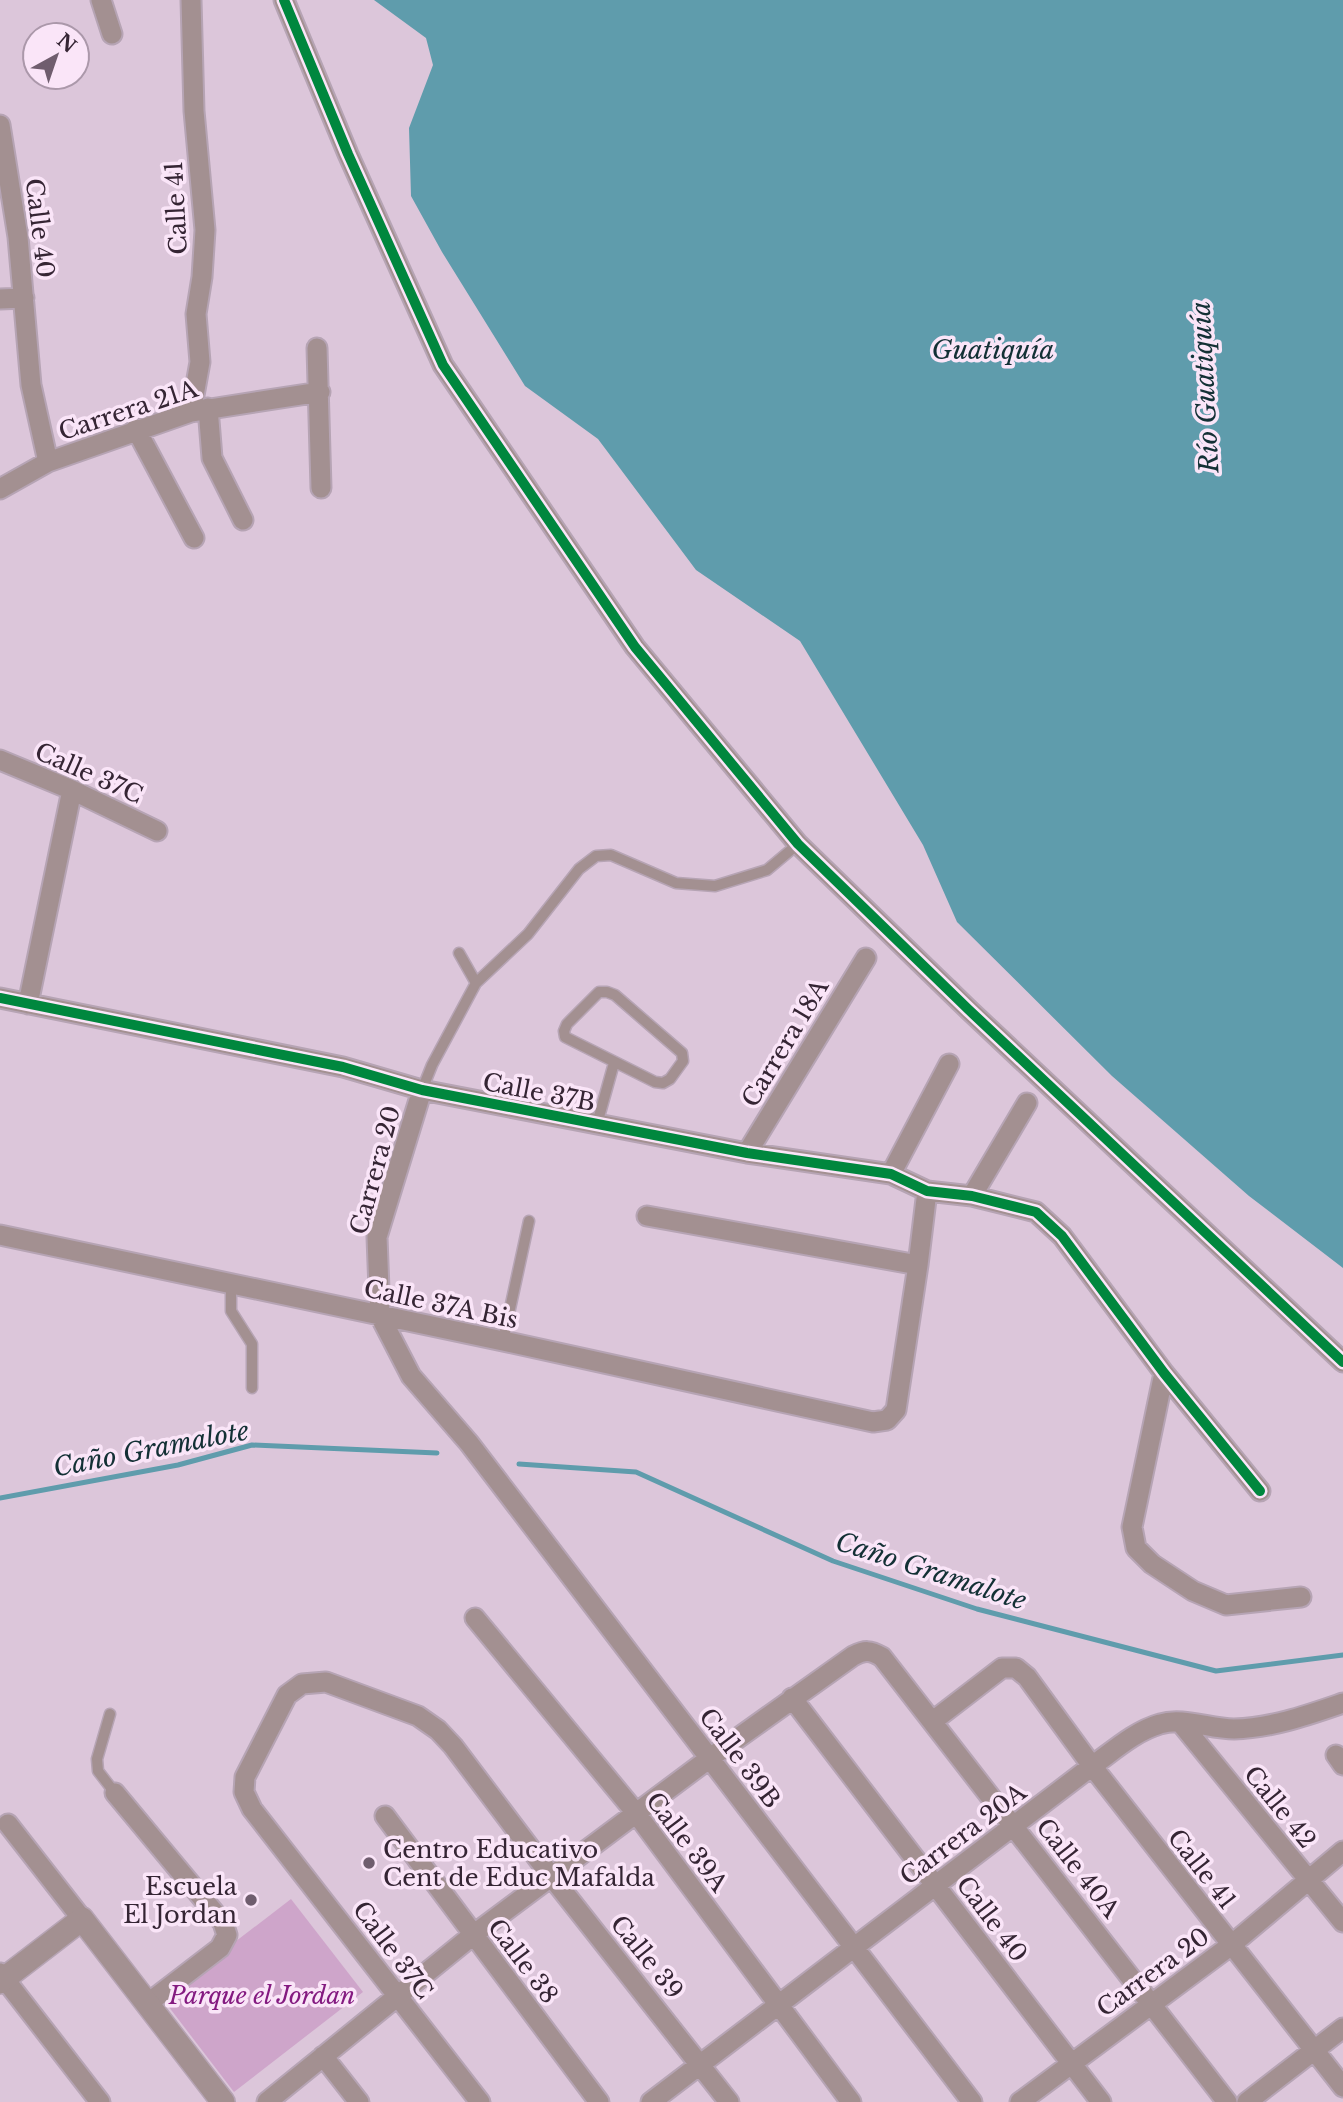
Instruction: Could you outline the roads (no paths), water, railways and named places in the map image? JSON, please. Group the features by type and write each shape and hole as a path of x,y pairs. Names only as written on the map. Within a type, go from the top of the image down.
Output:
{"street":[{"path":"101,0 112,34"},
{"name":"Calle 41","path":"191,0 194,111 205,230 196,314 200,410 212,458 243,520"},
{"path":"284,0 348,154 443,365 635,647 798,844 969,1010 1343,1362"},
{"name":"Calle 40","path":"0,125 5,179 24,298 31,385 48,462"},
{"path":"0,299 24,298"},
{"path":"317,348 321,488"},
{"name":"Carrera 21A","path":"0,489 48,462 136,429 200,410 320,392"},
{"path":"136,429 194,538"},
{"name":"Calle 37C","path":"0,760 72,790 157,831"},
{"path":"28,1004 72,790"},
{"name":"Carrera 18A","path":"747,1153 866,958"},
{"name":"Calle 37B","path":"0,998 343,1067 422,1090 747,1153 891,1174 927,1191 972,1196 1036,1212 1062,1236 1164,1373 1260,1490"},
{"path":"891,1174 949,1064"},
{"name":"Carrera 20","path":"422,1090 377,1237 380,1316 411,1376 469,1443"},
{"path":"972,1196 1027,1103"},
{"path":"647,1216 918,1265 927,1191"},
{"name":"Calle 37A Bis","path":"0,1235 873,1422 887,1420 896,1410 918,1265"},
{"path":"1164,1373 1132,1527 1136,1548 1152,1564 1193,1591 1226,1605 1301,1597"},
{"name":"Calle 39B","path":"469,1443 972,2102"},
{"name":"Calle 39A","path":"475,1618 636,1813 851,2102"},
{"name":"Calle 40A","path":"792,1698 853,1656 872,1651 882,1657 1227,2102"},
{"name":"Calle 41","path":"933,1721 1002,1668 1016,1668 1027,1677 1230,1946 1343,2087"},
{"name":"Calle 37C","path":"418,1716 326,1682 302,1684 287,1695 246,1777 244,1792 252,1809 480,2102"},
{"path":"267,2102 473,1935 792,1698"},
{"name":"Calle 40","path":"792,1698 1101,2102"},
{"name":"Carrera 20A","path":"651,2102 1092,1766 1133,1738 1160,1724 1180,1722 1230,1729 1261,1727 1343,1703"},
{"name":"Calle 39","path":"418,1716 438,1730 453,1746 551,1876 729,2102"},
{"name":"Calle 42","path":"1180,1722 1343,1923"},
{"path":"115,1793 223,1923 227,1935 220,1948 147,2004"},
{"name":"Calle 38","path":"385,1816 599,2102"},
{"path":"8,1824 223,2102"},
{"name":"Carrera 20","path":"1020,2102 1230,1946 1343,1851"},
{"path":"82,1919 2,1978 100,2102"},
{"path":"1247,2102 1343,2028"},
{"path":"323,2056 359,2102"}],"lane":[{"path":"422,1090 432,1065 476,983 528,934 579,869 596,856 611,855 676,883 715,886 767,870 798,844"},
{"path":"459,953 476,983"},
{"path":"599,992 615,995 682,1052 684,1057 670,1079 663,1083 614,1063 565,1037 567,1024 599,992"},
{"path":"597,1124 614,1063"},
{"path":"503,1341 529,1221"},
{"path":"231,1284 231,1311 252,1344 251,1388"},
{"path":"110,1714 97,1759 98,1771 115,1793"}],"water":[{"name":"Guatiquía","path":"374,0 1343,0 1343,1268 1249,1196 1112,1076 957,922 923,845 800,641 696,570 598,439 525,386 442,252 411,196 409,128 433,65 426,38"}],"waterway":[{"name":"Caño Gramalote","path":"0,1498 178,1465 252,1445 437,1453"},
{"name":"Caño Gramalote","path":"519,1464 636,1472 833,1561 977,1609 1216,1671 1343,1655"}],"place":[{"name":"Centro Educativo Cent de Educ Mafalda","path":"369,1863"},
{"name":"Escuela El Jordan","path":"251,1900"}],"water label":[{"name":"Río Guatiquía","path":"1205,387"}],"park label":[{"name":"Parque el Jordan","path":"262,1995"}]}
